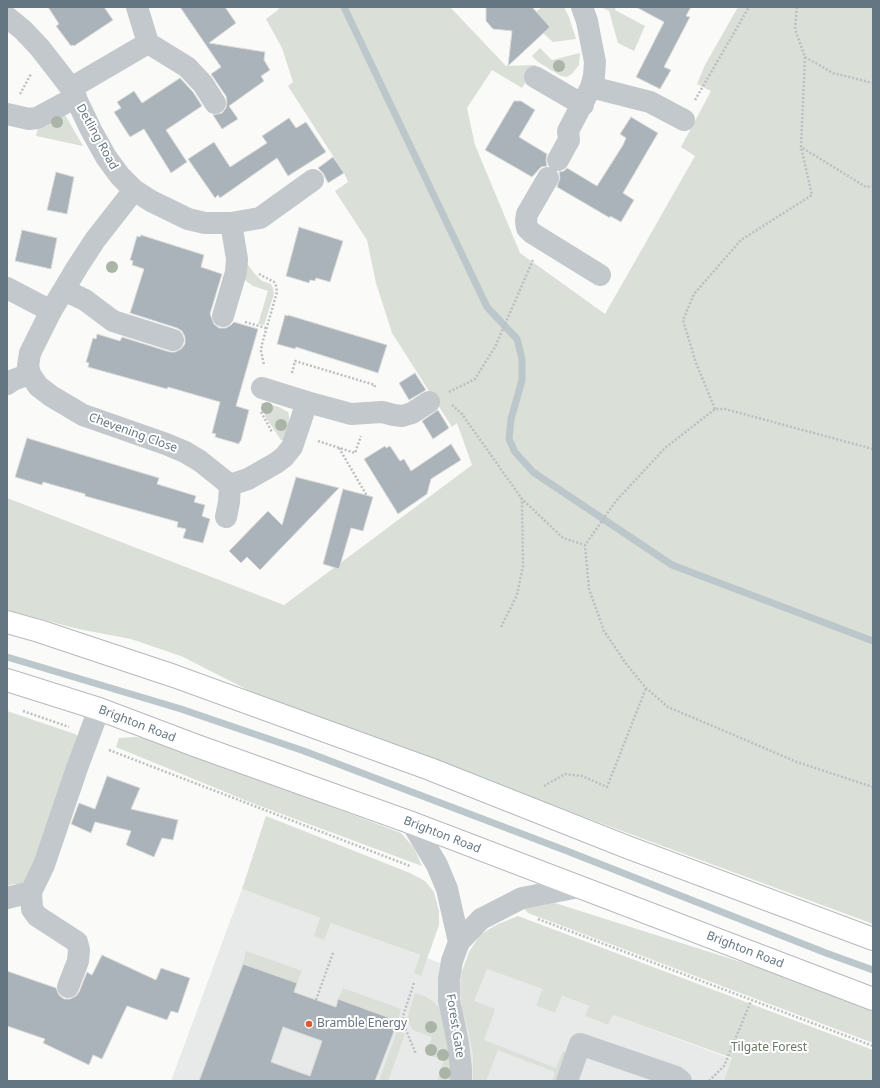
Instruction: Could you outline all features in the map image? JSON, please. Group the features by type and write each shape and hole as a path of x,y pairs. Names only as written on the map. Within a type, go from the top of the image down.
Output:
{"main road":[{"path":"7,622 39,631 174,676 430,769 627,847 873,939"},
{"name":"Brighton Road","path":"7,680 99,709 197,746 412,823 873,999"}],"street":[{"path":"137,7 148,43 187,67 203,84 215,103"},
{"path":"582,7 587,21 595,62 594,76 587,96 568,131 569,140 526,214 526,222 528,228 536,236 600,275"},
{"name":"Detling Road","path":"7,17 23,30 45,55 73,92 106,157 120,176 134,190 151,201 188,219 205,223 230,223 260,218 313,180"},
{"path":"10,115 29,119 37,118 73,92 148,43"},
{"path":"535,76 587,96 650,102 684,120"},
{"path":"7,384 13,380 30,374 28,366 30,353 52,311 95,240 134,190"},
{"path":"223,316 236,272 237,259 230,223"},
{"path":"7,288 52,311"},
{"path":"64,290 85,300 113,321 173,340"},
{"name":"Chevening Close","path":"30,374 38,386 46,393 83,415 185,452 200,461 230,485"},
{"path":"262,388 351,414 382,412 402,416 412,414 434,400"},
{"path":"226,517 230,485 248,480 284,457 292,447 307,402"},
{"path":"68,987 78,961 80,950 77,942 37,916 32,909 31,892 44,865 99,709"},
{"path":"412,823 432,855 447,889 459,942"},
{"name":"Forest Gate","path":"461,1081 462,1069 449,1000 448,980 452,960 459,942 481,919 516,900 536,894 580,887"},
{"path":"7,898 31,892"},
{"path":"567,1081 580,1044 681,1081"}],"path":[{"path":"684,120 749,7"},
{"path":"715,409 696,363 683,320 694,294 741,240 812,195 801,147 805,57 796,29 797,7"},
{"path":"10,115 37,62 45,55"},
{"path":"805,57 833,73 873,83"},
{"path":"801,147 866,187 873,186"},
{"path":"237,259 247,257 251,266 258,273 274,282 276,286 277,292 261,351 265,366"},
{"path":"434,400 475,379 495,347 525,281"},
{"path":"434,400 450,403 462,414 522,499 563,538 585,545"},
{"path":"873,449 725,409 715,409 665,448 616,501 585,545 589,589 604,631 627,665 646,688 668,707 797,762 873,787"},
{"path":"339,448 367,496"},
{"path":"500,628 517,595 523,566 522,499"},
{"path":"544,786 565,774 582,776 607,787 646,688"},
{"path":"316,1000 333,953"},
{"path":"414,983 403,1016 403,1023 416,1054"},
{"path":"709,1081 724,1066 752,1001"}],"shaded area":[{"path":"242,889 462,971 487,969 542,989 536,1006 555,1013 561,996 589,1006 585,1016 608,1025 613,1015 737,1061 730,1081 171,1081"}],"green space":[{"path":"278,7 450,7 506,66 536,65 522,88 492,70 467,108 475,145 520,253 605,314 695,156 681,147 711,91 697,84 705,65 738,7 873,7 873,924 390,745 250,691 181,656 131,639 78,629 7,610 7,498 284,605 472,465 457,423 452,427 392,333 376,283 367,240 335,191 348,182 344,173 288,86 293,82 282,48 266,19 279,9"},
{"path":"542,7 564,7 576,39 553,42 543,33 550,27 536,12"},
{"path":"601,7 616,7 615,10 645,26 634,51 618,43 609,11"},
{"path":"540,48 552,60 580,53 579,65 572,74 567,77 561,76 538,62 532,56"},
{"path":"64,113 83,146 36,136 38,128"},
{"path":"246,262 262,281 271,284 273,288 274,294 264,325 258,324 268,291 253,286 246,281 241,274"},
{"path":"261,403 279,407 288,412 290,422 284,440 281,440 266,418"},
{"path":"7,711 75,734 83,742 38,856 23,886 14,884 7,886"},
{"path":"135,737 152,739 401,833 414,848 422,866 252,803 116,747 119,738"},
{"path":"266,816 410,873 425,881 434,892 439,911 439,925 421,976 414,973 420,955 331,923 324,940 314,936 320,918 242,889"},
{"path":"555,903 760,968 873,1009 873,1043 528,913 523,907"},
{"name":"Tilgate Forest","path":"518,916 873,1050 873,1081 724,1081 732,1058 613,1015 608,1025 585,1016 589,1006 562,996 555,1013 536,1006 542,989 487,969 474,1001 495,1009 484,1040 556,1068 563,1051 566,1053 555,1081 552,1081 555,1072 498,1050 486,1081 473,1081 473,1055 463,1013 460,992 462,971 469,952 480,935 496,925"},
{"path":"246,951 302,971 297,983 243,964"},
{"path":"343,988 401,1009 398,1021 338,999"},
{"path":"415,993 434,1002 440,1009 446,1028 453,1081 437,1081 444,1060 426,1054 432,1037 413,1030 407,1019"},
{"path":"397,1031 405,1034 388,1081 379,1081"}],"building":[{"path":"48,7 104,7 113,20 74,46 71,46 56,26 59,24"},
{"path":"180,7 225,7 236,23 209,43 265,52 264,60 270,70 261,76 264,81 229,106 238,119 222,129 213,115 222,113 226,108 226,96 211,74 221,67"},
{"path":"486,7 532,7 550,27 508,66 512,31 493,29 486,21"},
{"path":"636,7 691,7 686,16 690,17 664,67 671,70 660,89 636,77 664,22"},
{"path":"180,78 193,92 202,106 166,130 187,162 171,173 144,129 130,137 114,112 121,108 117,102 134,91 142,103"},
{"path":"514,101 521,101 535,110 519,137 547,154 547,166 541,167 532,177 485,150"},
{"path":"631,117 658,133 623,193 634,200 621,222 610,216 610,218 557,187 560,178 559,172 564,171 567,168 597,186 623,145 626,138 620,134"},
{"path":"289,118 296,128 306,122 326,152 288,176 277,158 220,198 218,195 215,198 188,159 214,142 230,167 267,143 262,136"},
{"path":"333,157 344,173 328,183 323,173 318,168"},
{"path":"56,172 74,177 67,214 47,210"},
{"path":"299,227 343,241 330,282 316,278 315,281 310,280 309,283 286,276"},
{"path":"22,230 57,238 51,269 15,261"},
{"path":"141,235 204,255 201,267 222,274 210,314 214,324 219,328 226,328 234,322 258,329 236,406 249,410 239,444 215,437 216,434 212,433 220,402 88,367 89,363 86,362 93,338 96,339 97,334 120,341 122,337 170,352 175,352 181,349 185,344 185,337 182,331 177,328 130,313 144,269 132,265 133,261 130,260 137,236 140,237"},
{"path":"285,315 387,345 378,373 296,347 295,349 277,344"},
{"path":"415,373 426,390 409,400 399,383"},
{"path":"438,410 449,428 433,439 422,421"},
{"path":"27,438 159,478 157,484 196,496 194,502 205,505 202,516 210,519 203,543 183,538 186,529 177,527 178,522 85,496 85,494 43,482 42,485 15,477"},
{"path":"451,444 461,460 431,479 427,494 398,514 364,459 385,446 386,448 390,446 400,461 404,459 411,471"},
{"path":"296,477 339,488 260,570 247,557 241,563 229,551 268,511 282,525"},
{"path":"343,489 373,497 363,531 351,528 339,569 323,564"},
{"path":"107,776 140,788 131,809 178,820 173,840 162,838 154,857 126,845 131,831 95,822 91,833 71,824 79,803 95,809"},
{"path":"102,955 156,980 161,968 190,978 178,1013 171,1011 167,1020 127,1006 102,1059 93,1055 89,1065 43,1043 45,1039 7,1026 7,971 56,988 59,995 64,999 70,999 76,996 79,992 87,972 92,975"},
{"name":"Bramble Energy","path":"243,964 297,983 294,992 336,1007 338,999 398,1021 375,1081 199,1081","holes":["283,1027 322,1041 310,1076 271,1062"]}],"waterway":[{"path":"344,7 487,307 517,339 522,359 522,380 511,419 509,439 515,452 533,472 672,565 873,641"},
{"path":"7,657 181,709 304,751 873,970"}],"place":[{"name":"Bramble Energy","path":"309,1024"}]}
